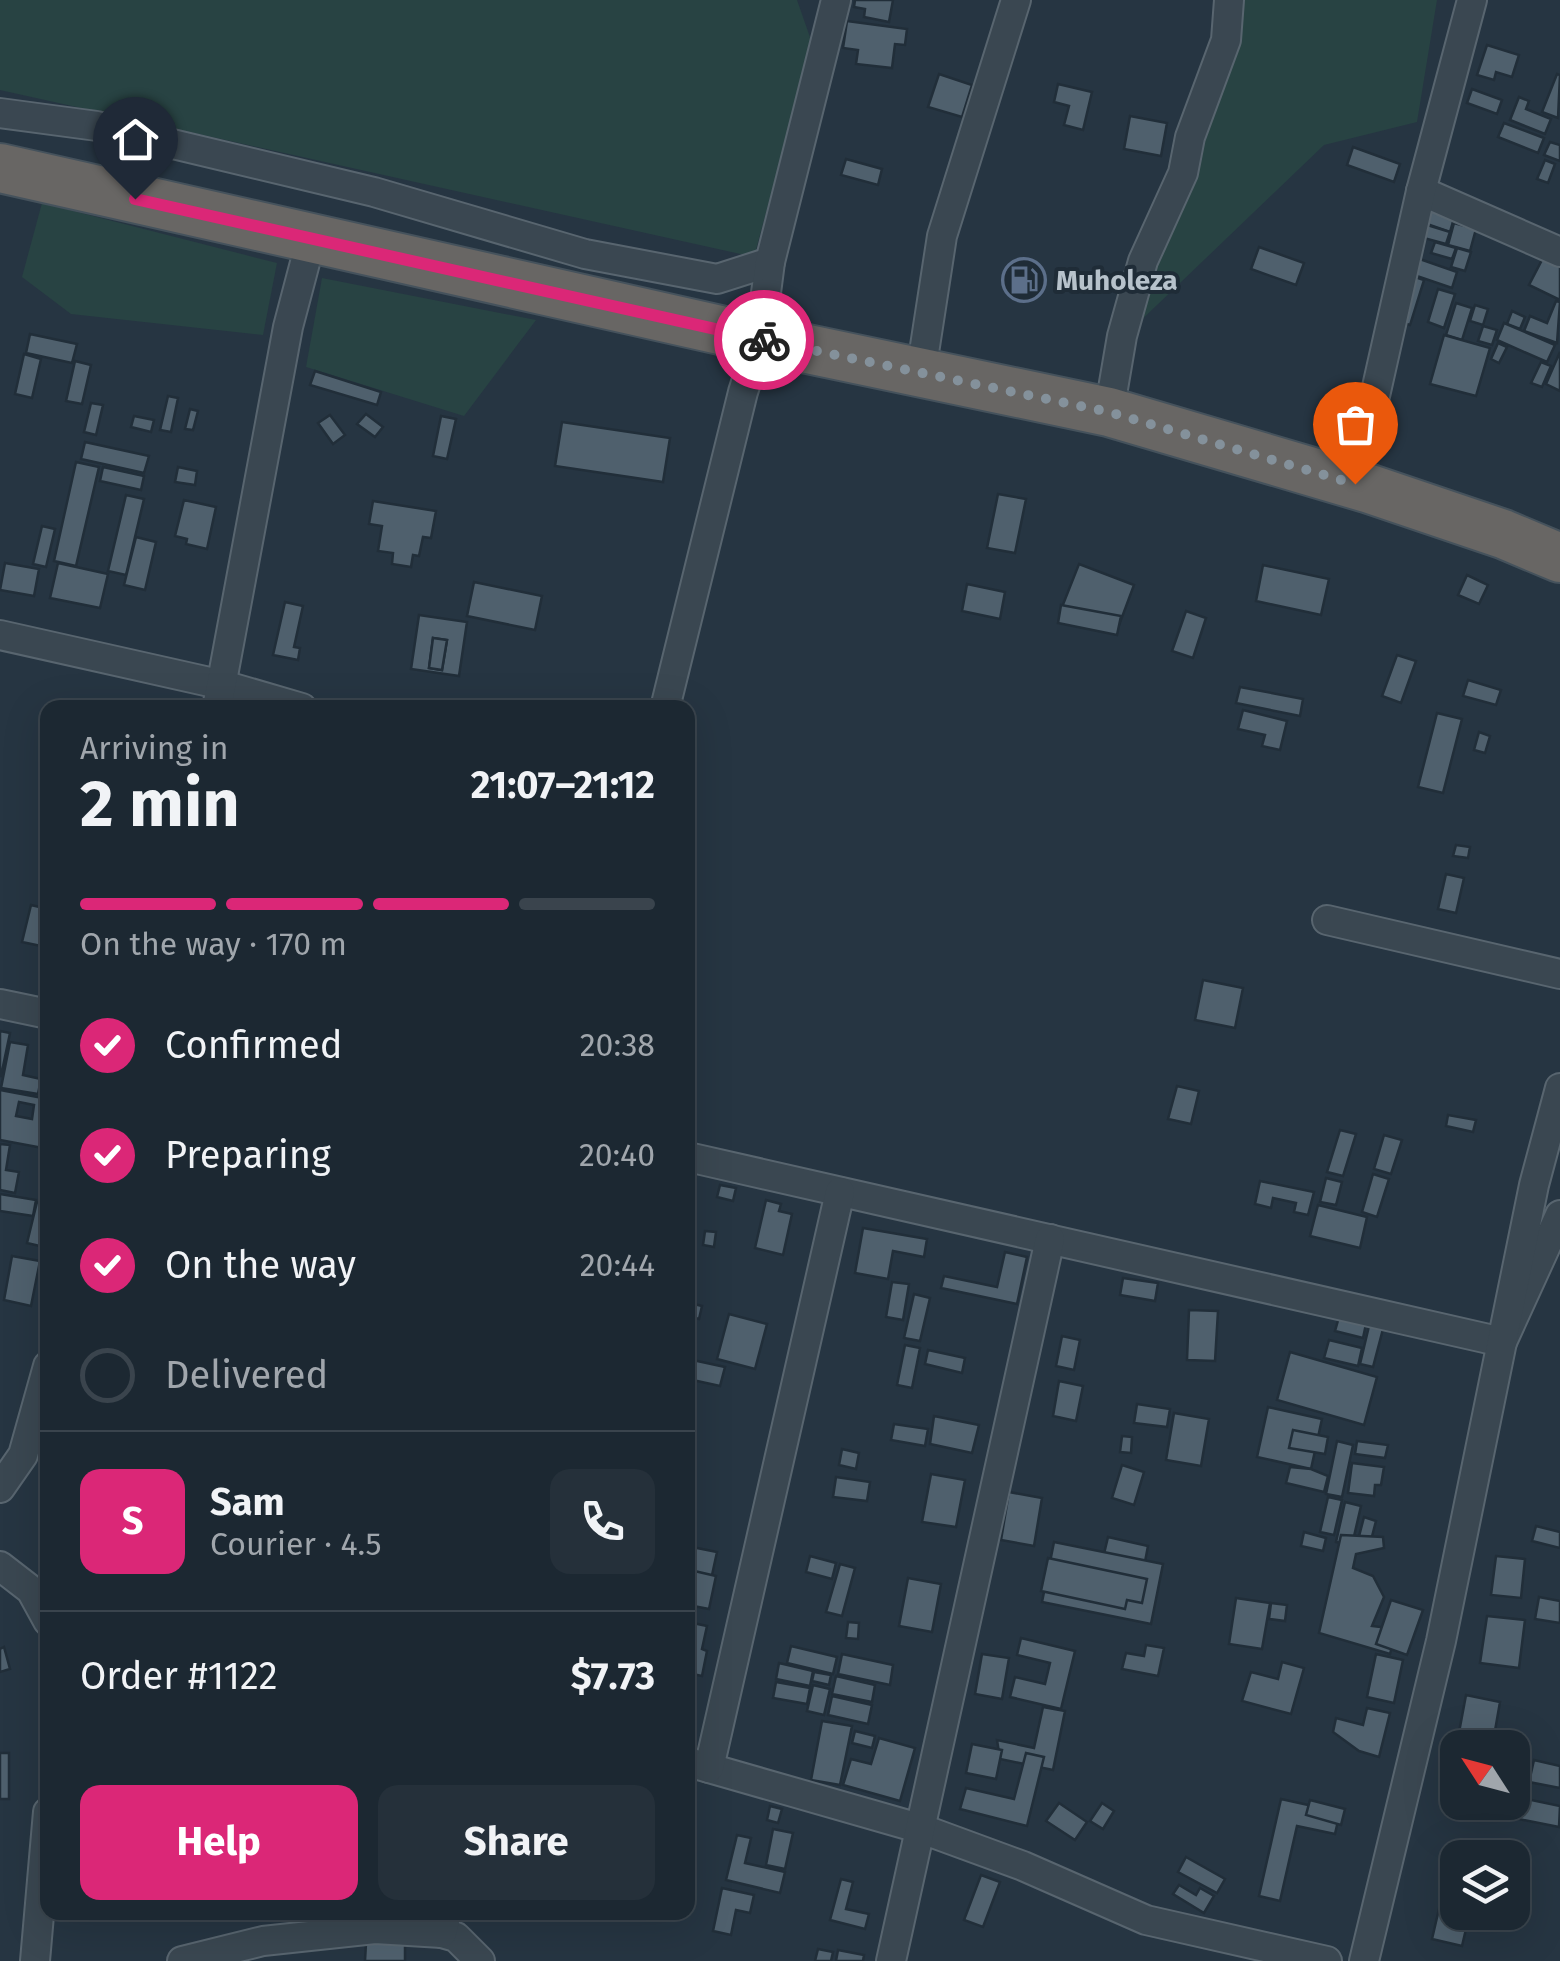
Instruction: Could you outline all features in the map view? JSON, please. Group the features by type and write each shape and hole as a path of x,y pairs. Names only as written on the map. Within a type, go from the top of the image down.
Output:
{"highway":[{"path":"0,168 760,339 1109,412 1355,484 1503,534 1560,558"}],"street":[{"path":"666,700 743,392 760,339 770,262 836,0"},
{"path":"921,372 942,236 1016,0"},
{"path":"1109,412 1122,336 1143,261 1183,173 1190,137 1226,40 1229,0"},
{"path":"1355,484 1422,191 1472,0"},
{"path":"0,113 97,126 374,192 584,254 717,279 770,262"},
{"path":"1422,191 1560,252"},
{"path":"220,696 288,327 311,240"},
{"path":"0,635 220,696 247,700"},
{"path":"1328,920 1560,974"},
{"path":"0,1004 40,1012"},
{"path":"1364,1961 1440,1641 1534,1185 1560,1088"},
{"path":"695,1159 1502,1342"},
{"path":"840,1192 698,1765 922,1829 1023,1866 1146,1920 1327,1961"},
{"path":"1502,1342 1560,1216"},
{"path":"890,1961 1050,1239"},
{"path":"0,1488 23,1455 40,1394"},
{"path":"0,1566 31,1590 40,1607"},
{"path":"35,1961 40,1904"},
{"path":"182,1961 262,1941 445,1923 480,1961"}],"green space":[{"path":"0,0 797,0 812,43 754,257 0,90"},
{"path":"1243,0 1437,0 1417,122 1324,145 1132,329 1221,86 1240,45"},
{"path":"42,203 277,263 263,335 71,314 22,277"},
{"path":"322,278 536,320 464,416 306,367"}],"building":[{"path":"855,0 893,0 889,22 864,17 865,9 854,7"},
{"path":"847,21 907,29 905,45 895,44 892,68 856,64 858,50 843,48"},
{"path":"1487,45 1519,55 1512,77 1496,72 1494,80 1477,75"},
{"path":"939,74 972,85 962,117 928,107"},
{"path":"1557,74 1560,75 1558,118 1542,112"},
{"path":"1058,84 1092,92 1083,130 1064,125 1069,106 1054,102"},
{"path":"1472,89 1502,100 1497,114 1467,103"},
{"path":"1519,97 1529,101 1526,109 1551,119 1545,134 1510,120"},
{"path":"1130,116 1167,123 1161,156 1124,149"},
{"path":"1504,123 1544,138 1538,153 1498,137"},
{"path":"1550,142 1560,145 1560,161 1544,155"},
{"path":"1353,147 1400,164 1394,182 1347,165"},
{"path":"846,159 882,169 878,185 841,175"},
{"path":"1545,160 1555,164 1548,183 1537,179"},
{"path":"1428,210 1454,218 1450,232 1424,223"},
{"path":"1454,223 1476,229 1470,251 1448,245"},
{"path":"1424,224 1450,232 1446,244 1420,237"},
{"path":"1435,242 1456,248 1452,259 1431,253"},
{"path":"1259,247 1304,263 1296,285 1251,269"},
{"path":"1457,248 1471,252 1465,271 1451,267"},
{"path":"1414,257 1457,272 1452,288 1408,273"},
{"path":"1543,258 1560,266 1560,300 1529,285"},
{"path":"1409,275 1424,280 1410,325 1394,320"},
{"path":"1438,289 1455,294 1444,328 1428,322"},
{"path":"1556,301 1560,302 1557,343 1524,331 1530,316 1547,323"},
{"path":"1456,303 1472,308 1462,340 1446,335"},
{"path":"1475,305 1488,309 1483,325 1470,321"},
{"path":"1512,311 1525,317 1520,329 1507,324"},
{"path":"1504,323 1555,345 1547,362 1497,340"},
{"path":"1483,326 1497,330 1492,345 1478,341"},
{"path":"30,334 77,344 72,363 26,353"},
{"path":"1444,335 1490,348 1476,396 1430,384"},
{"path":"1498,343 1507,347 1499,363 1491,359"},
{"path":"1560,352 1560,391 1546,384"},
{"path":"24,354 41,359 32,398 15,394"},
{"path":"75,361 91,365 82,404 66,401"},
{"path":"1541,362 1551,366 1542,387 1531,383"},
{"path":"315,371 381,392 377,405 310,385"},
{"path":"168,396 178,398 171,432 160,430"},
{"path":"91,403 103,405 96,435 84,432"},
{"path":"190,409 198,411 193,430 185,429"},
{"path":"366,414 383,427 375,437 357,424"},
{"path":"330,415 345,435 333,444 318,423"},
{"path":"134,416 154,420 151,432 131,427"},
{"path":"441,416 456,419 447,459 433,456"},
{"path":"562,422 670,438 663,482 555,466"},
{"path":"85,442 149,456 144,473 81,459"},
{"path":"76,462 99,467 76,566 54,561"},
{"path":"103,467 144,476 141,490 100,481"},
{"path":"178,467 197,471 195,485 175,482"},
{"path":"998,494 1026,499 1015,553 987,548"},
{"path":"126,495 144,499 126,575 108,571"},
{"path":"184,500 216,507 207,549 186,544 187,539 175,536"},
{"path":"373,501 436,511 431,538 423,537 419,556 413,555 411,567 392,564 393,553 378,551 382,526 369,524"},
{"path":"42,526 55,529 46,567 33,564"},
{"path":"136,537 156,542 145,590 124,585"},
{"path":"5,563 39,569 34,596 0,590"},
{"path":"58,563 108,574 100,608 50,598"},
{"path":"1079,564 1134,585 1118,628 1062,607"},
{"path":"1263,565 1329,579 1321,615 1256,601"},
{"path":"1467,575 1488,585 1479,604 1458,595"},
{"path":"474,582 542,596 535,630 467,616"},
{"path":"967,584 1005,592 1000,619 962,611"},
{"path":"285,602 303,606 294,647 300,648 298,660 273,655"},
{"path":"1061,605 1121,616 1117,635 1058,623"},
{"path":"1186,611 1206,618 1193,658 1172,651"},
{"path":"419,615 467,622 459,676 411,669","holes":["433,638 447,640 442,670 429,668"]},
{"path":"433,638 447,640 442,670 429,668"},
{"path":"1397,655 1416,661 1401,703 1382,696"},
{"path":"1468,680 1501,690 1496,705 1463,696"},
{"path":"1240,687 1303,699 1300,716 1236,703"},
{"path":"1243,710 1287,721 1280,750 1262,746 1265,735 1238,729"},
{"path":"1437,713 1462,719 1443,793 1418,787"},
{"path":"1479,732 1490,736 1485,753 1474,750"},
{"path":"1456,845 1470,847 1468,858 1453,856"},
{"path":"1446,874 1464,878 1456,913 1438,909"},
{"path":"31,905 40,907 40,946 22,942"},
{"path":"1203,980 1243,988 1235,1028 1195,1020"},
{"path":"0,1031 10,1033 1,1076 0,1076"},
{"path":"10,1042 28,1045 23,1075 40,1079 38,1094 1,1088"},
{"path":"1177,1086 1199,1091 1191,1124 1168,1119"},
{"path":"0,1090 40,1098 40,1148 0,1140","holes":["19,1102 34,1105 32,1119 16,1116"]},
{"path":"1448,1115 1476,1120 1473,1132 1446,1126"},
{"path":"1340,1130 1356,1134 1343,1176 1327,1172"},
{"path":"1384,1135 1402,1140 1391,1174 1374,1169"},
{"path":"0,1144 10,1145 6,1170 19,1172 15,1193 0,1190"},
{"path":"1373,1174 1389,1179 1377,1217 1362,1212"},
{"path":"1326,1178 1342,1182 1336,1205 1320,1202"},
{"path":"1260,1181 1314,1192 1308,1215 1294,1212 1296,1203 1273,1198 1271,1208 1255,1204"},
{"path":"720,1185 736,1188 733,1201 717,1197"},
{"path":"0,1194 36,1200 33,1216 0,1211"},
{"path":"766,1200 781,1204 779,1211 792,1214 783,1255 755,1248"},
{"path":"37,1202 40,1203 40,1246 27,1243"},
{"path":"1318,1205 1367,1217 1360,1248 1310,1236"},
{"path":"863,1228 927,1239 924,1257 893,1251 888,1279 855,1273"},
{"path":"705,1231 716,1232 714,1247 703,1245"},
{"path":"1005,1252 1027,1257 1017,1304 941,1288 944,1276 997,1287"},
{"path":"12,1256 40,1261 31,1306 4,1300"},
{"path":"1123,1278 1158,1283 1155,1301 1120,1295"},
{"path":"892,1282 909,1284 903,1320 886,1317"},
{"path":"914,1294 930,1298 920,1341 904,1338"},
{"path":"695,1304 702,1306 699,1319 695,1318"},
{"path":"1189,1310 1218,1311 1215,1361 1187,1360"},
{"path":"729,1314 767,1324 755,1369 717,1359"},
{"path":"1339,1317 1366,1324 1363,1338 1335,1331"},
{"path":"1369,1326 1383,1329 1373,1367 1360,1364"},
{"path":"1062,1336 1080,1340 1074,1370 1056,1366"},
{"path":"1329,1340 1362,1348 1358,1366 1324,1358"},
{"path":"905,1345 920,1348 912,1388 897,1385"},
{"path":"928,1350 965,1358 962,1373 925,1364"},
{"path":"1290,1352 1377,1377 1364,1425 1277,1400"},
{"path":"695,1361 725,1367 720,1386 695,1381"},
{"path":"1059,1381 1083,1386 1076,1421 1053,1416"},
{"path":"1137,1404 1170,1409 1167,1427 1134,1423"},
{"path":"1268,1407 1322,1419 1311,1469 1257,1457"},
{"path":"1174,1413 1209,1419 1201,1466 1166,1460"},
{"path":"934,1416 979,1425 972,1453 930,1444"},
{"path":"894,1424 928,1429 925,1446 891,1440"},
{"path":"1293,1430 1328,1437 1325,1454 1289,1448"},
{"path":"1122,1436 1132,1437 1131,1453 1120,1452"},
{"path":"1337,1441 1353,1445 1342,1497 1326,1494"},
{"path":"1357,1441 1388,1445 1385,1458 1355,1454"},
{"path":"842,1449 859,1453 856,1469 839,1465"},
{"path":"1352,1463 1384,1467 1381,1485 1375,1485 1374,1496 1348,1493"},
{"path":"1122,1465 1144,1472 1134,1505 1112,1498"},
{"path":"1290,1467 1328,1476 1324,1492 1286,1483"},
{"path":"931,1474 965,1480 956,1527 922,1522"},
{"path":"836,1477 870,1482 867,1501 833,1497"},
{"path":"1009,1492 1042,1498 1034,1546 1001,1540"},
{"path":"1328,1497 1342,1500 1334,1535 1320,1532"},
{"path":"1345,1502 1361,1506 1352,1545 1336,1542"},
{"path":"1364,1517 1376,1521 1369,1548 1357,1544"},
{"path":"1536,1526 1560,1532 1560,1548 1532,1541"},
{"path":"1304,1532 1326,1538 1323,1551 1301,1546"},
{"path":"1341,1535 1383,1537 1384,1548 1356,1554 1353,1568 1373,1576 1384,1597 1372,1626 1397,1629 1390,1654 1319,1633"},
{"path":"1108,1537 1148,1546 1144,1567 1103,1558"},
{"path":"1054,1542 1163,1564 1151,1624 1042,1602"},
{"path":"695,1548 717,1552 709,1589 695,1586"},
{"path":"810,1556 836,1563 832,1579 806,1572"},
{"path":"1496,1556 1525,1559 1521,1598 1491,1595"},
{"path":"1048,1558 1147,1579 1142,1603 1127,1600 1125,1609 1041,1591"},
{"path":"840,1564 855,1568 842,1616 826,1612"},
{"path":"695,1571 716,1576 709,1609 695,1606"},
{"path":"908,1578 941,1584 932,1632 899,1626"},
{"path":"1539,1597 1560,1601 1560,1623 1535,1619"},
{"path":"1236,1598 1270,1603 1262,1649 1229,1644"},
{"path":"1391,1600 1423,1610 1407,1655 1376,1644"},
{"path":"1271,1603 1287,1605 1285,1621 1269,1619"},
{"path":"1487,1616 1525,1620 1519,1668 1480,1663"},
{"path":"848,1622 859,1623 858,1639 846,1638"},
{"path":"695,1623 707,1626 702,1676 695,1674"},
{"path":"1021,1638 1075,1651 1061,1709 1010,1697 1015,1677 1045,1684 1050,1663 1017,1655"},
{"path":"1146,1645 1164,1648 1158,1676 1122,1669 1126,1653 1144,1656"},
{"path":"791,1646 837,1657 833,1674 787,1663"},
{"path":"4,1647 10,1669 0,1672 0,1649"},
{"path":"842,1654 893,1665 890,1685 838,1674"},
{"path":"982,1654 1009,1658 1002,1699 975,1694"},
{"path":"1376,1654 1403,1660 1394,1703 1367,1697"},
{"path":"1282,1662 1304,1668 1291,1714 1242,1701 1251,1672 1278,1679"},
{"path":"779,1663 813,1671 810,1686 776,1679"},
{"path":"814,1672 831,1675 829,1685 812,1681"},
{"path":"836,1676 875,1685 872,1702 832,1694"},
{"path":"776,1682 810,1688 807,1704 773,1698"},
{"path":"813,1685 830,1689 824,1715 807,1711"},
{"path":"1466,1695 1500,1702 1495,1730 1459,1730"},
{"path":"832,1696 872,1705 868,1724 828,1715"},
{"path":"1043,1707 1065,1711 1053,1770 1000,1759 997,1740 1034,1748"},
{"path":"1367,1708 1390,1713 1379,1757 1359,1751 1333,1732 1336,1718 1363,1725"},
{"path":"822,1721 852,1726 840,1785 811,1780"},
{"path":"855,1731 875,1736 872,1748 852,1743"},
{"path":"879,1738 915,1748 900,1801 843,1785 851,1759 871,1764"},
{"path":"972,1744 1002,1750 996,1779 966,1773"},
{"path":"0,1753 9,1753 9,1799 0,1799"},
{"path":"1026,1753 1044,1757 1027,1826 960,1809 966,1788 1014,1799"},
{"path":"1534,1760 1560,1766 1560,1788 1530,1782"},
{"path":"1281,1799 1340,1812 1335,1834 1297,1826 1280,1901 1259,1896"},
{"path":"1310,1800 1345,1809 1341,1825 1306,1815"},
{"path":"1530,1800 1560,1806 1559,1827 1524,1820 1530,1820"},
{"path":"1059,1803 1087,1822 1075,1840 1046,1821"},
{"path":"1102,1803 1114,1811 1103,1829 1090,1821"},
{"path":"770,1806 782,1809 778,1823 767,1820"},
{"path":"773,1829 793,1833 785,1869 766,1865"},
{"path":"737,1835 751,1838 745,1863 785,1872 780,1893 726,1880"},
{"path":"1186,1857 1225,1879 1217,1893 1178,1872"},
{"path":"981,1875 1000,1882 983,1927 964,1920"},
{"path":"841,1879 853,1882 846,1909 869,1914 865,1929 830,1920"},
{"path":"1179,1885 1196,1895 1200,1888 1214,1896 1204,1913 1173,1894"},
{"path":"722,1888 754,1895 750,1913 736,1910 731,1935 713,1931"},
{"path":"1440,1904 1440,1930 1466,1930 1462,1946 1432,1939"},
{"path":"366,1943 405,1944 405,1961 365,1961"},
{"path":"818,1949 833,1952 831,1961 815,1961"},
{"path":"838,1950 864,1955 863,1961 836,1961"}],"way so far":[{"path":"764,340 1109,412 1355,484"}],"place":[{"name":"Muholeza","path":"1024,280"}],"route":[{"path":"135,199 764,340"}]}
